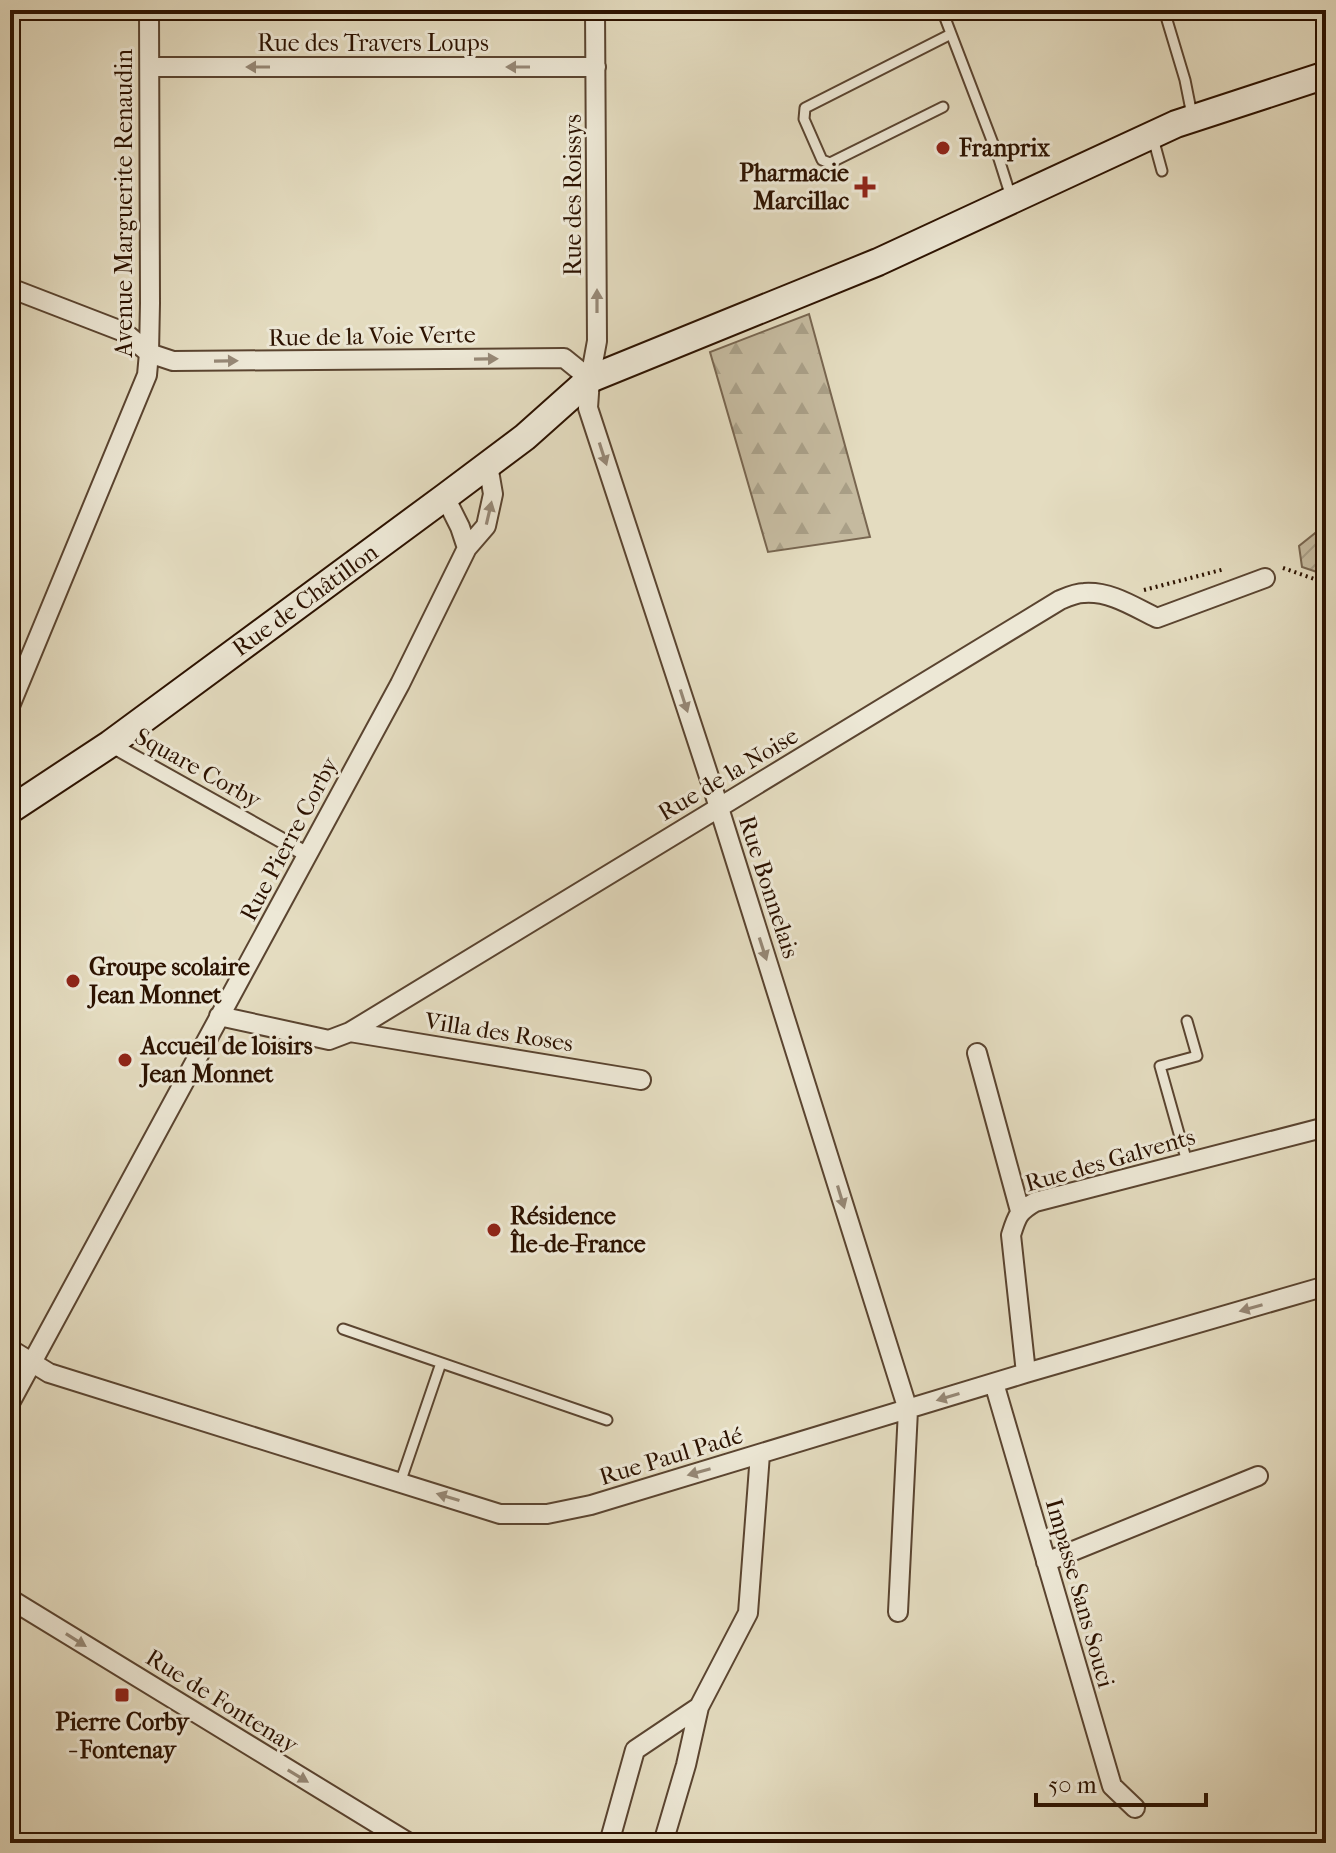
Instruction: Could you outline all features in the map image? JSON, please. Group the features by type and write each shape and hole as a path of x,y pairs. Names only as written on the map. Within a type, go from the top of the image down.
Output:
{"main road":[{"name":"Rue de Châtillon","path":"10,810 110,744 445,497 525,437 590,379 878,262 1152,134 1326,75"}],"street":[{"name":"Avenue Marguerite Renaudin","path":"10,706 147,375 149,10"},
{"name":"Rue des Roissys","path":"590,379 597,341 595,10"},
{"name":"Rue des Travers Loups","path":"150,67 596,67"},
{"path":"10,288 124,332 149,353"},
{"name":"Rue de la Voie Verte","path":"149,353 173,361 564,358 590,379"},
{"name":"Rue Bonnelais","path":"590,379 588,408 719,808 908,1410"},
{"name":"Rue Pierre Corby","path":"10,1403 400,684 467,548 486,526 493,494 488,465"},
{"path":"445,497 467,548"},
{"name":"Rue de la Noise","path":"219,1016 329,1040 350,1032 1060,600 1081,592 1099,593 1115,597 1157,618 1265,578"},
{"name":"Square Corby","path":"110,744 308,855"},
{"name":"Villa des Roses","path":"350,1032 641,1080"},
{"path":"977,1053 1020,1211"},
{"name":"Rue des Galvents","path":"1026,1373 1011,1235 1020,1211 1035,1202 1326,1127"},
{"name":"Rue Paul Padé","path":"10,1349 49,1373 500,1514 547,1514 591,1505 1326,1286"},
{"name":"Impasse Sans Souci","path":"994,1383 1112,1786 1135,1808"},
{"path":"898,1612 908,1410"},
{"path":"663,1843 699,1707 748,1613 760,1454"},
{"path":"1046,1562 1258,1476"},
{"name":"Rue de Fontenay","path":"10,1599 409,1843"},
{"path":"609,1843 635,1750 699,1707"}],"lane":[{"path":"942,10 999,159 1011,200"},
{"path":"1164,10 1185,80 1192,118"},
{"path":"943,107 830,163 822,160 804,119 805,108 951,34"},
{"path":"1152,134 1162,171"},
{"path":"1187,1021 1197,1056 1160,1066 1187,1162"},
{"path":"343,1329 607,1420"},
{"path":"400,1483 441,1363"}],"green space":[{"path":"809,314 870,537 768,552 710,352"},
{"path":"1324,526 1326,575 1302,567 1299,546"}],"place":[{"name":"Franprix","path":"943,148"},
{"name":"Pharmacie Marcillac","path":"865,187"},
{"name":"Groupe scolaire Jean Monnet","path":"73,981"},
{"name":"Accueil de loisirs Jean Monnet","path":"125,1060"},
{"name":"Résidence Île-de-France","path":"494,1230"},
{"name":"Pierre Corby - Fontenay","path":"122,1695"}]}
